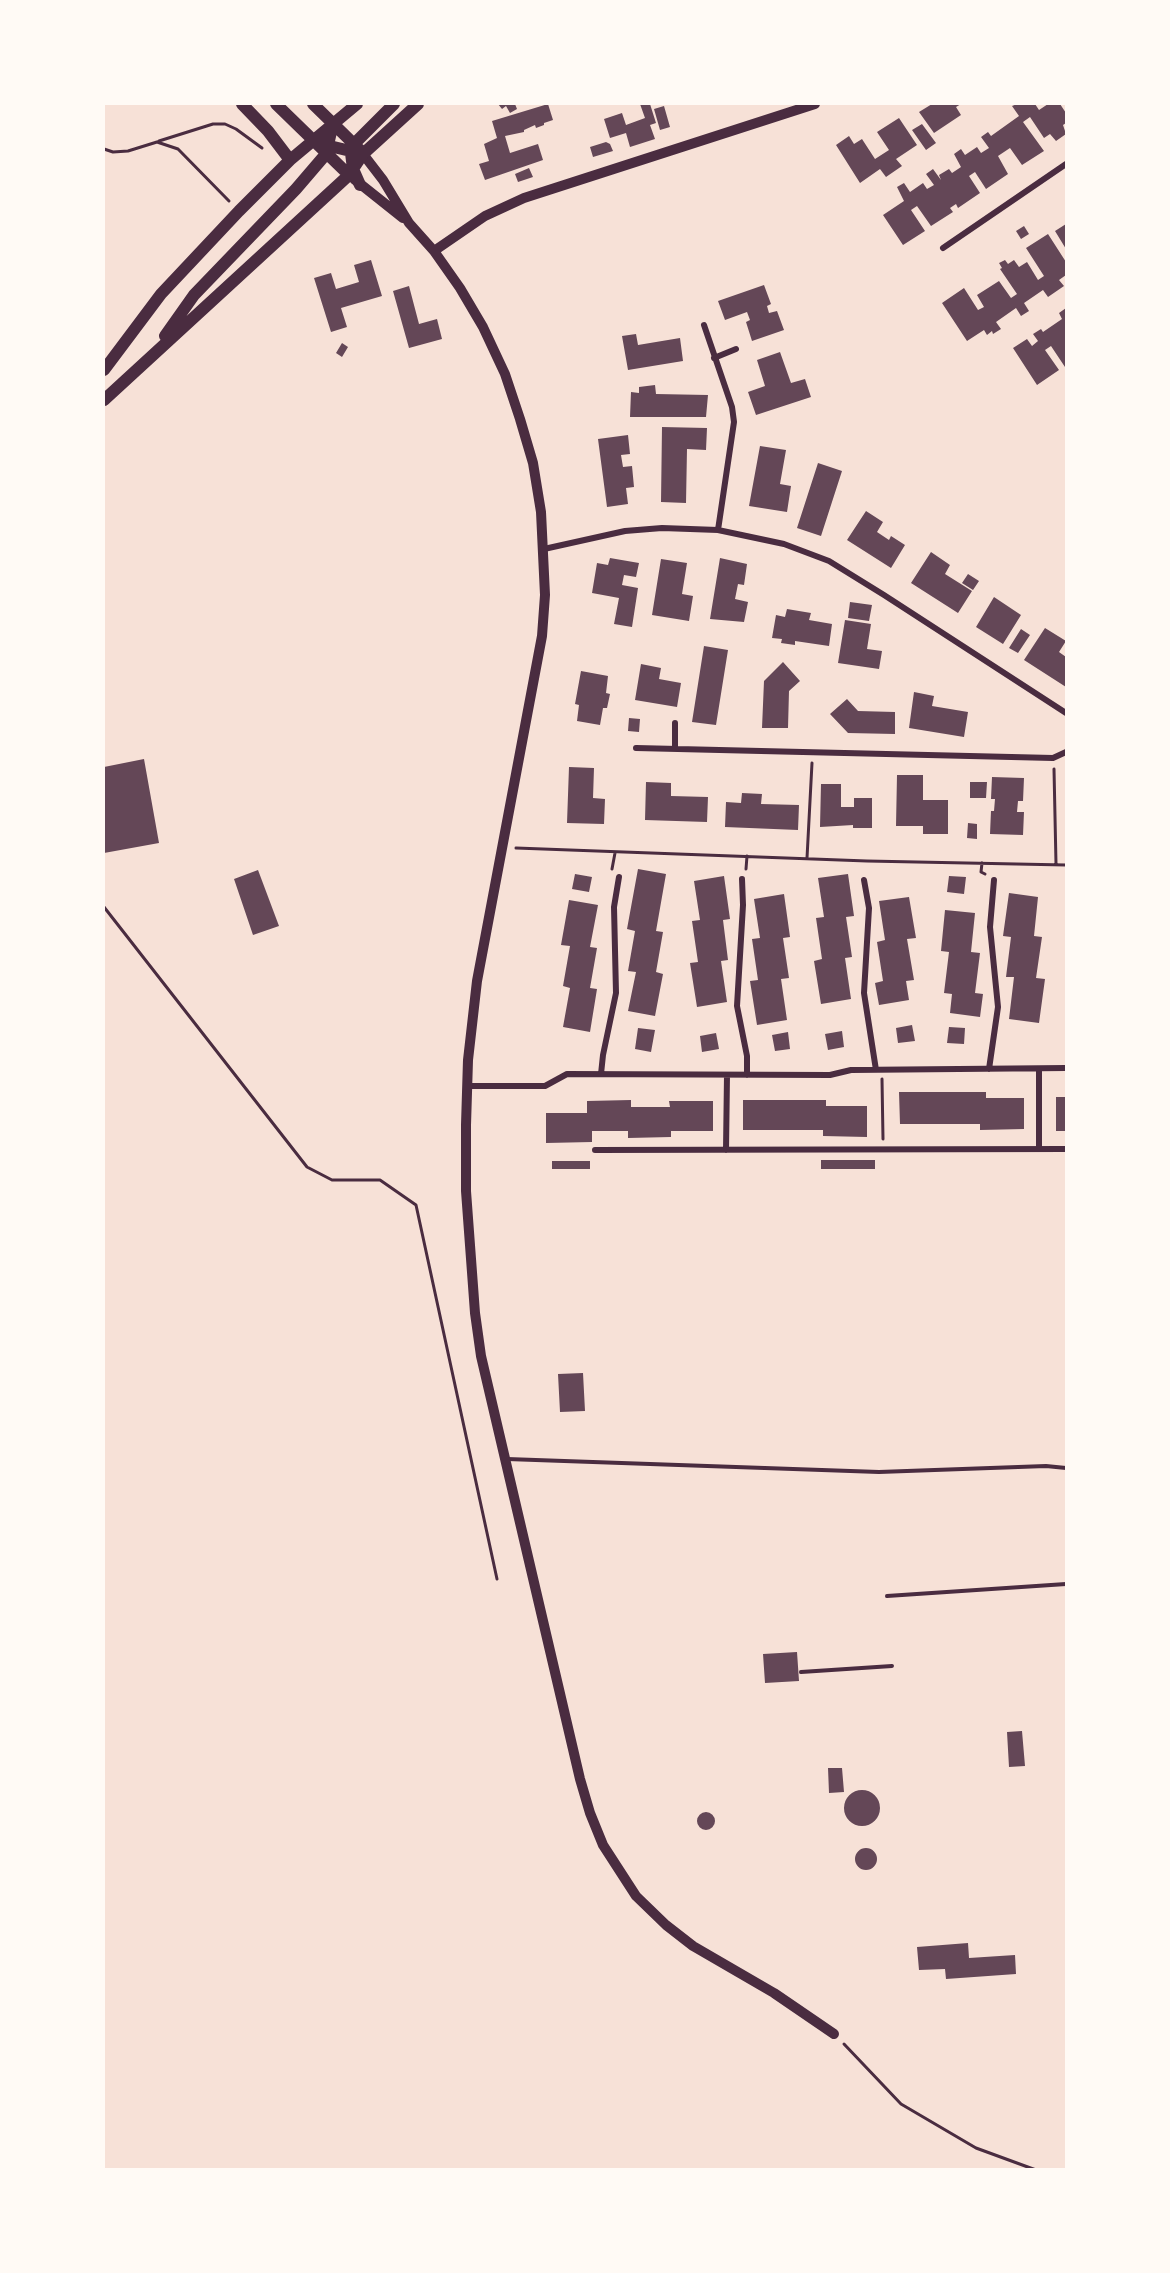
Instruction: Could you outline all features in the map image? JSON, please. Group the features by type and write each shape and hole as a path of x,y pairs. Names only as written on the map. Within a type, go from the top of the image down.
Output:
{"main road":[{"path":"242,104 268,131 290,160"},
{"path":"276,104 313,141 327,150 351,172 360,185"},
{"path":"313,104 356,150"},
{"path":"104,370 161,294 238,211 290,160 357,104"},
{"path":"104,399 351,172 356,150 394,104"},
{"path":"327,150 356,150 418,104"},
{"path":"153,354 194,295 296,189 327,150 333,123"}],"street":[{"path":"434,251 485,216 524,198 815,104"},
{"path":"356,150 383,180 409,223"},
{"path":"943,248 1066,165"},
{"path":"360,185 409,223 434,251 460,288 483,327 505,374 533,463 544,549 545,595 542,636 477,981 467,1086 466,1191 475,1312 481,1356 580,1779 603,1845 636,1896 693,1947 774,1993 834,2034"},
{"path":"704,325 732,407 734,422 718,530"},
{"path":"714,358 736,349"},
{"path":"544,549 625,531 662,528 718,530 784,544 829,561 1066,713"},
{"path":"675,723 675,748"},
{"path":"636,748 1053,758 1066,752"},
{"path":"601,1074 616,993 614,907 619,877"},
{"path":"742,879 743,905 737,1006 747,1056 747,1075"},
{"path":"989,1069 998,1007 990,927 994,879"},
{"path":"864,880 869,908 864,993 879,1070"},
{"path":"467,1086 545,1086 567,1074 830,1075 851,1070 1066,1068"},
{"path":"1039,1069 1039,1149"},
{"path":"726,1150 727,1075"},
{"path":"595,1150 1066,1149"}],"lane":[{"path":"505,1459 879,1472 1066,1467"},
{"path":"887,1596 1066,1584"},
{"path":"801,1672 892,1666"}],"path":[{"path":"104,149 113,152 128,151 196,128 225,124 236,129 259,147 290,160"},
{"path":"157,142 178,149 238,211"},
{"path":"807,858 813,752"},
{"path":"1053,758 1056,864"},
{"path":"502,847 615,853 1066,865"},
{"path":"104,907 307,1167 332,1180 380,1180 416,1205 497,1579"},
{"path":"879,1070 883,1150"},
{"path":"834,2034 901,2104 976,2148 1036,2169"}],"building":[{"path":"498,104 515,104 517,109 510,113 506,106 502,109"},
{"path":"548,104 553,120 536,128 535,125 524,132 505,136 510,153 538,144 543,160 485,180 479,164 489,161 484,144 497,138 492,121"},
{"path":"640,104 650,104 656,123 650,125 655,139 630,147 626,133 610,138 604,119 622,113 626,125 645,118"},
{"path":"932,104 961,104 956,107 961,115 934,133 919,112"},
{"path":"1035,104 1039,110 1048,104 1060,104 1066,113 1066,123 1063,125 1066,134 1056,141 1050,134 1044,138 1030,117 1023,122 1044,151 1022,165 1010,148 998,156 1008,174 986,189 975,172 969,176 980,193 958,208 956,204 950,208 953,212 931,226 917,206 911,210 925,231 903,245 883,215 904,201 897,187 904,183 910,192 923,183 927,189 934,185 926,174 933,169 941,180 939,175 949,169 952,173 961,167 954,154 961,149 965,155 977,147 981,153 989,148 981,137 988,132 991,136 1019,116 1012,106"},
{"path":"664,106 670,127 660,130 654,109"},
{"path":"899,118 917,145 896,159 902,166 886,177 880,169 860,183 836,145 849,136 854,144 862,139 875,159 889,150 877,132"},
{"path":"922,124 936,143 926,150 912,130"},
{"path":"606,142 610,144 613,151 593,157 590,147"},
{"path":"529,168 533,177 518,182 515,174"},
{"path":"1066,224 1066,249 1055,231"},
{"path":"1024,226 1029,234 1021,239 1016,231"},
{"path":"1048,234 1066,262 1066,275 1059,280 1064,286 1048,297 1043,290 1024,303 1029,311 1021,316 1016,308 996,322 1001,329 987,335 984,330 967,341 942,303 964,288 978,310 984,307 977,295 999,281 1011,298 1017,294 1000,269 1002,268 999,263 1005,260 1008,264 1014,260 1019,267 1027,262 1038,280 1044,276 1026,248"},
{"path":"371,260 382,296 341,308 347,327 331,332 314,278 331,273 336,289 359,282 354,265"},
{"path":"764,285 771,304 767,306 769,313 777,311 784,330 752,341 746,322 750,320 747,312 725,320 718,301"},
{"path":"409,286 419,324 437,319 442,339 409,348 393,291"},
{"path":"1066,308 1066,366 1051,346 1045,350 1059,370 1037,385 1013,348 1027,339 1032,346 1038,341 1033,334 1041,329 1043,332 1062,319 1059,313"},
{"path":"636,334 638,345 680,338 683,361 628,370 622,336"},
{"path":"342,343 348,347 342,357 336,353"},
{"path":"780,352 791,383 805,379 811,397 756,415 748,392 765,386 757,360"},
{"path":"655,385 656,394 708,395 706,417 630,417 631,392 639,393 639,387"},
{"path":"662,427 707,428 706,450 687,449 686,503 661,502"},
{"path":"628,435 630,454 621,455 623,467 632,466 634,487 626,488 628,504 607,507 598,439"},
{"path":"760,446 786,450 780,484 791,486 787,512 749,506"},
{"path":"818,463 842,471 821,536 797,528"},
{"path":"866,511 883,522 877,532 889,540 891,536 905,545 891,568 847,540"},
{"path":"931,552 950,565 945,574 972,591 958,613 911,583"},
{"path":"610,558 639,563 636,577 624,575 622,585 638,588 632,627 614,624 619,598 592,593 597,563 608,565"},
{"path":"720,558 747,564 744,585 738,584 735,599 748,602 744,622 710,619"},
{"path":"661,559 687,563 682,594 693,596 689,621 652,615"},
{"path":"968,574 979,581 973,590 962,583"},
{"path":"994,597 1021,615 1003,644 976,627"},
{"path":"850,602 872,605 869,621 848,618"},
{"path":"787,609 811,613 809,620 832,624 829,646 795,641 795,645 781,643 782,639 772,638 776,615 785,617"},
{"path":"845,620 871,624 867,649 882,651 879,669 838,663"},
{"path":"1045,628 1066,641 1059,652 1066,657 1066,687 1024,660"},
{"path":"1021,629 1030,635 1018,653 1009,648"},
{"path":"704,646 728,650 716,725 692,722"},
{"path":"783,662 800,681 789,691 788,728 762,728 764,681"},
{"path":"641,664 661,668 659,679 681,683 677,707 635,700"},
{"path":"581,671 608,676 606,693 610,694 607,708 603,708 600,725 577,721 579,705 575,704"},
{"path":"914,692 934,696 932,706 968,712 964,737 909,728"},
{"path":"847,699 858,711 895,712 895,734 848,733 830,714"},
{"path":"629,718 640,719 639,732 628,731"},
{"path":"144,759 159,843 104,853 104,767"},
{"path":"569,767 594,768 593,798 605,799 604,824 567,823"},
{"path":"897,775 923,775 923,800 948,800 948,834 923,834 923,826 896,826"},
{"path":"992,777 1024,778 1023,801 1018,801 1017,812 1024,812 1023,835 990,834 991,811 994,811 995,799 991,799"},
{"path":"646,782 671,783 671,796 708,797 707,822 645,820"},
{"path":"970,782 987,782 986,798 970,798"},
{"path":"821,784 841,784 841,807 854,807 854,798 872,798 872,828 853,828 853,825 820,827"},
{"path":"742,793 762,794 761,804 799,805 798,830 725,827 726,802 741,803"},
{"path":"968,823 977,824 977,839 967,838"},
{"path":"638,869 666,874 656,931 663,932 656,972 663,974 655,1016 628,1011 636,972 628,971 635,931 627,929"},
{"path":"258,870 279,926 253,935 234,879"},
{"path":"575,874 592,877 589,892 572,889"},
{"path":"848,874 854,916 846,917 852,957 845,958 851,999 821,1004 814,961 822,959 816,918 824,917 818,878"},
{"path":"724,876 730,919 723,920 728,960 721,961 727,1002 697,1007 690,963 698,962 692,921 700,920 694,881"},
{"path":"949,876 966,877 964,894 947,892"},
{"path":"1009,893 1038,897 1034,936 1042,937 1036,978 1045,979 1039,1023 1009,1019 1014,977 1006,977 1011,937 1003,936"},
{"path":"784,894 790,937 783,938 789,978 781,979 787,1020 757,1025 750,981 758,980 752,939 760,938 754,899"},
{"path":"909,897 916,938 907,939 914,980 906,981 909,1000 879,1005 875,983 883,981 877,942 885,940 879,901"},
{"path":"569,900 598,905 590,947 597,948 590,988 597,989 590,1032 563,1027 570,988 563,986 570,946 561,945"},
{"path":"945,910 975,913 971,952 980,953 975,993 983,994 980,1017 950,1013 952,994 944,993 949,952 941,951"},
{"path":"912,1025 915,1041 898,1043 896,1028"},
{"path":"949,1027 965,1028 964,1044 947,1043"},
{"path":"638,1028 655,1030 651,1052 635,1049"},
{"path":"842,1031 844,1047 828,1050 825,1034"},
{"path":"788,1032 790,1049 775,1051 772,1035"},
{"path":"716,1033 719,1049 702,1052 700,1036"},
{"path":"899,1092 986,1092 986,1098 1024,1098 1024,1129 980,1130 980,1124 900,1124"},
{"path":"1056,1097 1066,1097 1066,1131 1056,1131"},
{"path":"631,1100 631,1107 670,1107 669,1101 713,1101 713,1131 671,1131 671,1137 628,1138 628,1131 592,1131 592,1142 546,1143 546,1113 587,1113 587,1101"},
{"path":"743,1100 826,1100 826,1106 867,1106 867,1137 823,1136 823,1130 743,1130"},
{"path":"821,1160 875,1160 875,1169 821,1169"},
{"path":"552,1161 590,1161 590,1169 552,1169"},
{"path":"583,1373 585,1411 560,1412 558,1374"},
{"path":"797,1652 799,1681 765,1683 763,1654"},
{"path":"1022,1731 1025,1766 1009,1767 1007,1732"},
{"path":"828,1768 842,1768 844,1792 829,1793"},
{"path":"862,1790 875,1795 880,1808 875,1821 862,1826 849,1821 844,1808 849,1795"},
{"path":"702,1812 710,1812 715,1817 713,1828 702,1830 697,1825 697,1817"},
{"path":"866,1848 874,1851 877,1859 874,1867 866,1870 858,1867 855,1859 858,1851"},
{"path":"968,1943 969,1958 1015,1955 1016,1974 946,1979 945,1969 919,1970 917,1947"}]}
